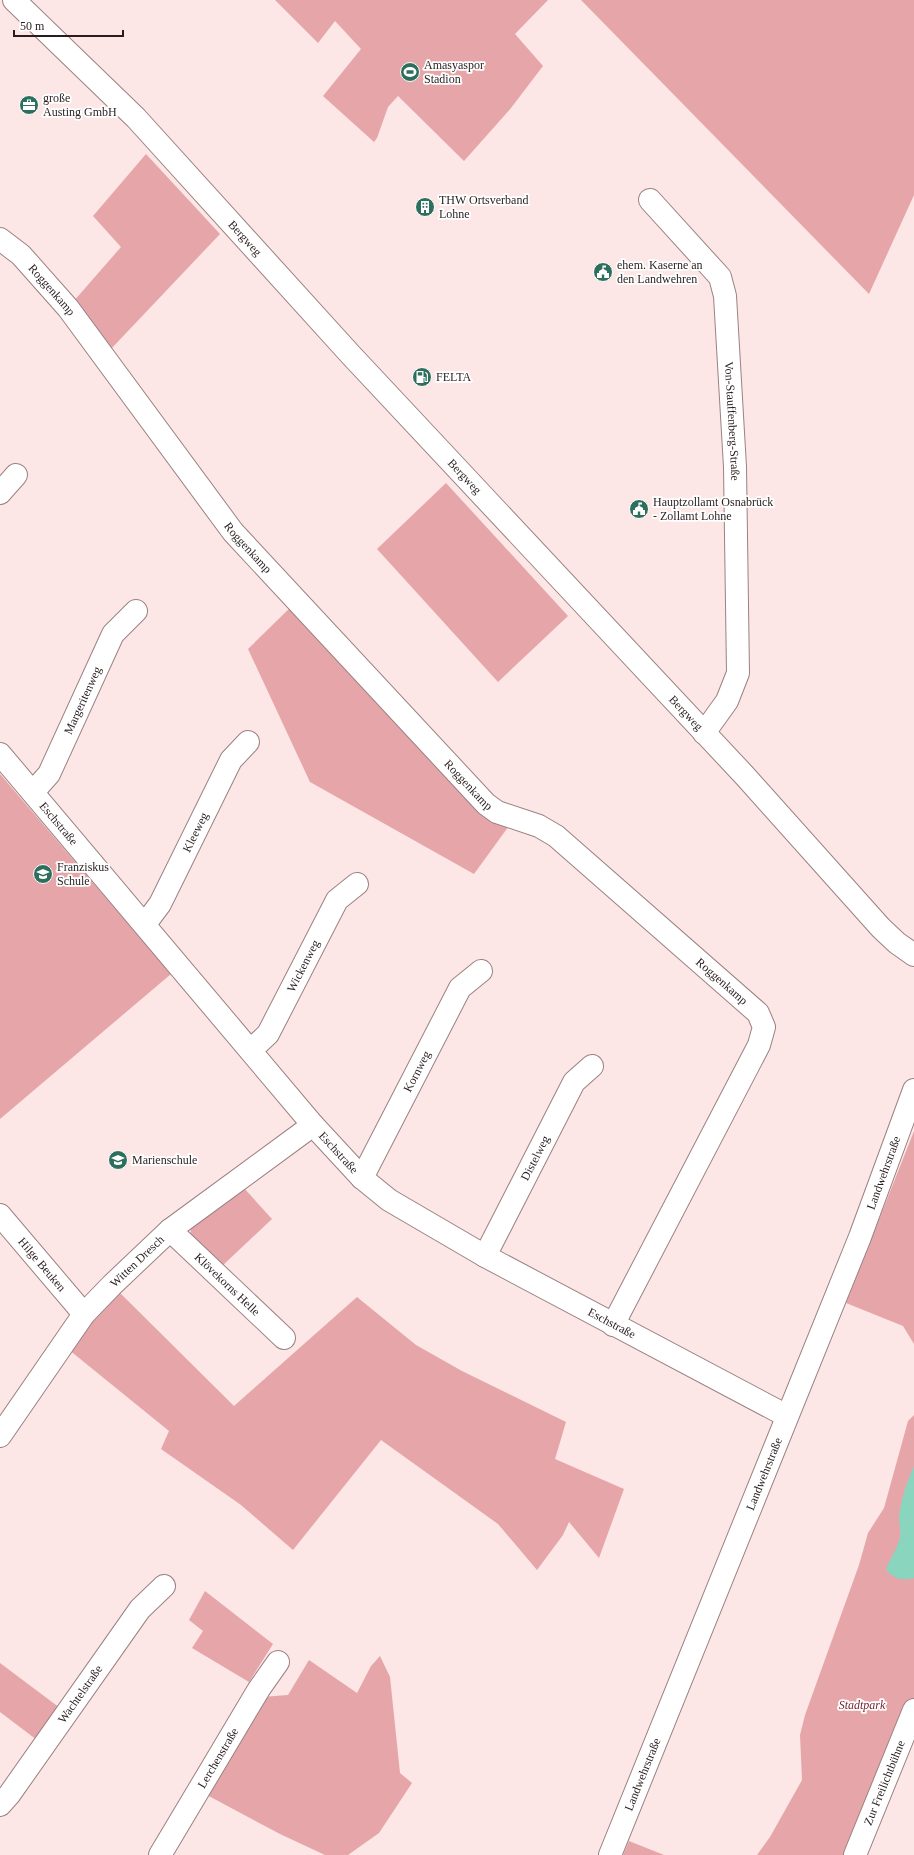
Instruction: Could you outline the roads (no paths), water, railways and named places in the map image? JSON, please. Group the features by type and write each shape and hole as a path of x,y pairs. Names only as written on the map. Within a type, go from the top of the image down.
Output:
{"street":[{"name":"Bergweg","path":"14,0 136,118 350,354 704,732 881,928 897,943 914,955"},
{"name":"Von-Stauffenberg-Straße","path":"650,200 720,277 725,296 735,467 738,672 727,701 704,732"},
{"name":"Roggenkamp","path":"0,239 21,255 68,308 233,532 486,804 497,812 539,826 556,836 758,1013 764,1027 759,1045 613,1325"},
{"path":"0,493 16,475"},
{"name":"Margeritenweg","path":"33,792 49,774 113,634 136,611"},
{"name":"Kleeweg","path":"145,924 160,904 231,760 248,742"},
{"name":"Eschstraße","path":"0,754 145,924 313,1125 362,1178 389,1200 485,1256 787,1416"},
{"name":"Wickenweg","path":"251,1050 268,1034 337,900 357,884"},
{"name":"Kornweg","path":"362,1178 460,988 481,971"},
{"name":"Distelweg","path":"485,1256 574,1082 592,1066"},
{"name":"Landwehrstraße","path":"610,1855 860,1237 914,1090"},
{"name":"Witten Dresch","path":"0,1436 84,1314 170,1230 313,1125"},
{"name":"Hilge Beuken","path":"0,1215 84,1314"},
{"name":"Klövekorns Helle","path":"170,1230 284,1338"},
{"name":"Wachtelstraße","path":"0,1805 9,1795 140,1609 164,1586"},
{"name":"Lerchenstraße","path":"160,1855 258,1689 278,1662"},
{"name":"Zur Freilichtbühne","path":"856,1855 914,1710"}],"place":[{"name":"Amasyaspor Stadion","path":"410,72"},
{"name":"große Austing GmbH","path":"29,105"},
{"name":"THW Ortsverband Lohne","path":"425,207"},
{"name":"ehem. Kaserne an den Landwehren","path":"603,272"},
{"name":"FELTA","path":"422,377"},
{"name":"Hauptzollamt Osnabrück - Zollamt Lohne","path":"639,509"},
{"name":"Franziskus Schule","path":"43,874"},
{"name":"Marienschule","path":"118,1160"}],"park label":[{"name":"Stadtpark","path":"862,1705"}]}
